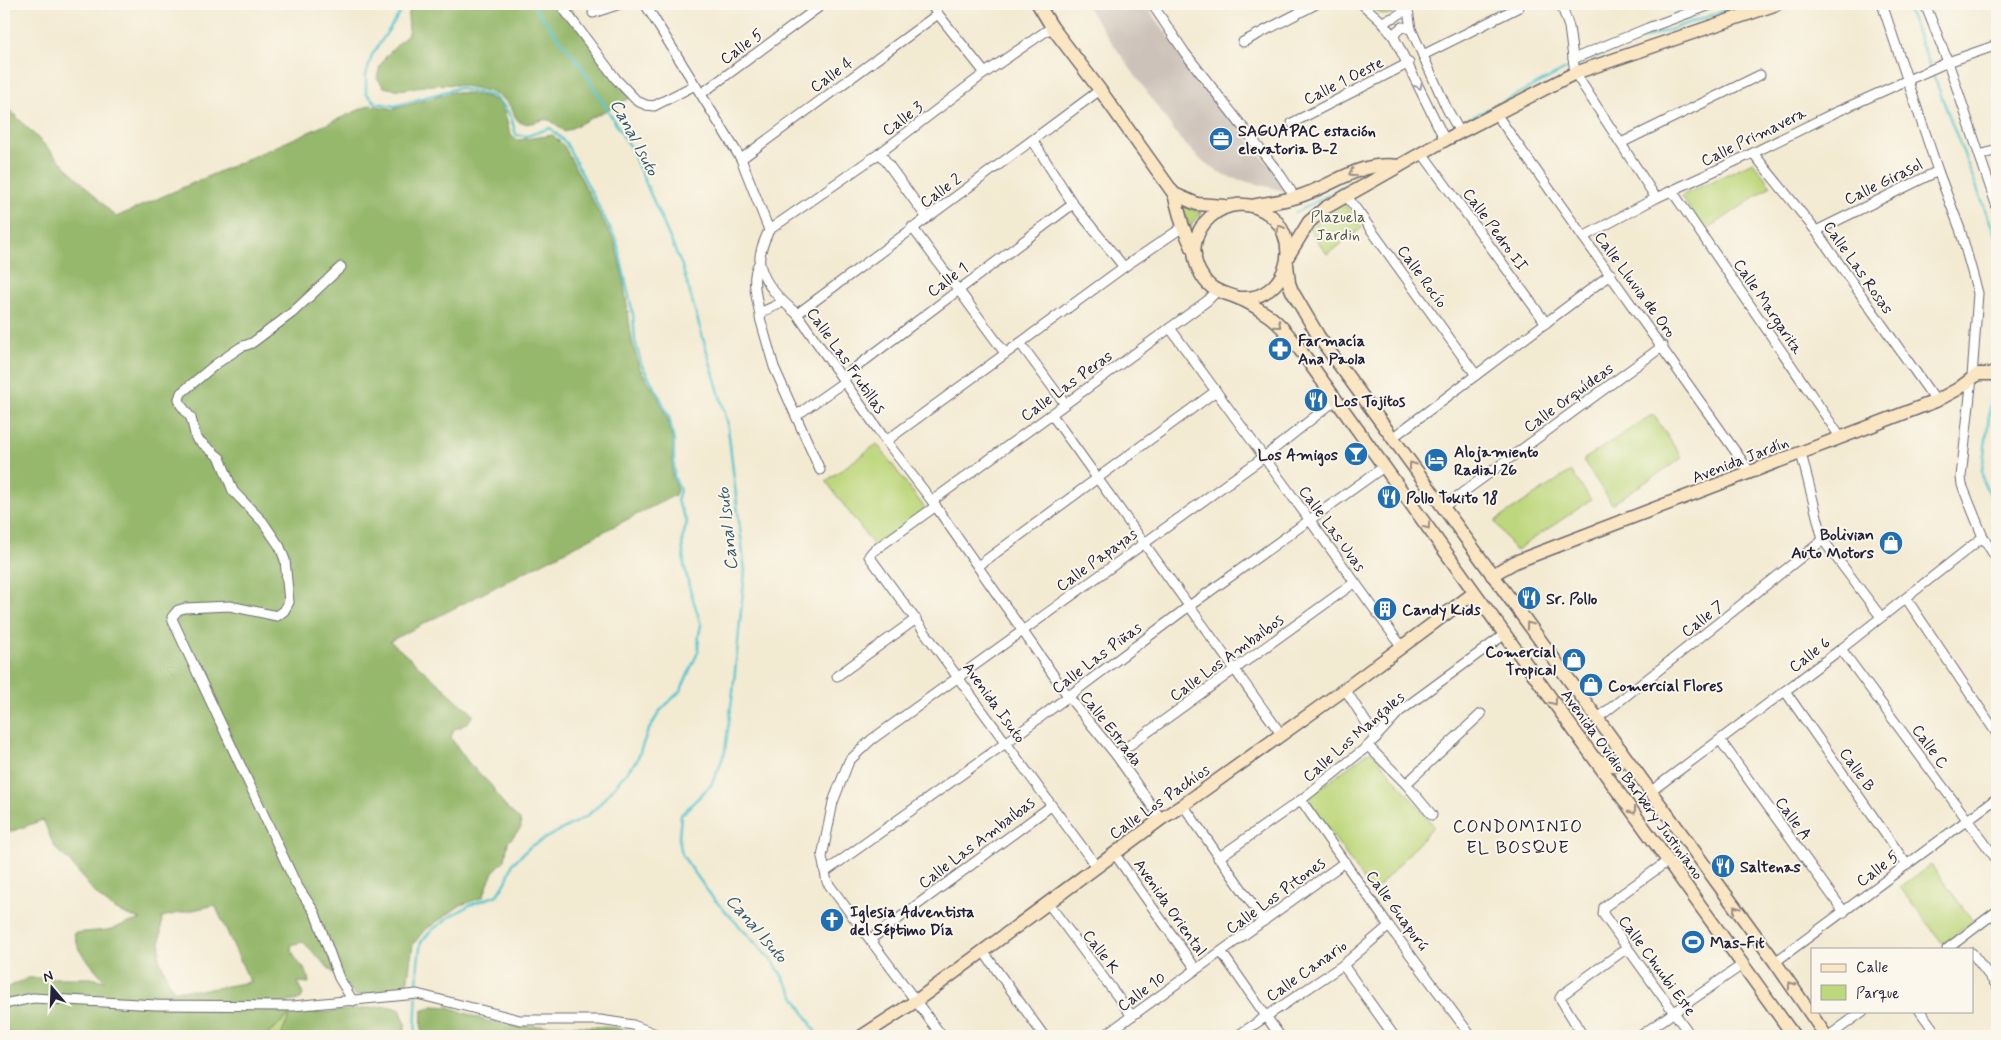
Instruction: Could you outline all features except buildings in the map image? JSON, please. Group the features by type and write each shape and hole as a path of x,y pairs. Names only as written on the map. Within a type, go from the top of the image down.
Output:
{"main road":[{"path":"1038,4 1052,27 1100,90 1174,194 1183,227 1202,276 1217,291 1238,298 1252,298 1264,293 1276,283 1287,258 1309,222 1325,208 1422,153 1443,135 1496,114 1575,73 1777,4"},
{"path":"1174,194 1197,204 1252,206 1292,198 1370,166 1386,164 1399,166"},
{"path":"1195,255 1202,224 1211,214 1232,206"},
{"path":"1252,206 1270,215 1283,230 1287,243 1287,258"},
{"name":"Avenida Ovidio Barbery Justiniano","path":"1287,258 1289,282 1292,291 1319,337 1828,1036"},
{"name":"Avenida Ovidio Barbery Justiniano","path":"1238,298 1266,313 1286,331 1337,399 1474,593 1794,1036"},
{"path":"1298,347 1300,341 1306,337 1319,337"},
{"path":"1975,376 1997,374"},
{"name":"Avenida Jardín","path":"1492,575 1515,562 1936,401 1958,389 1975,376"},
{"name":"Calle Los Pachíos","path":"866,1035 916,1001 1161,819 1346,689 1474,593"},
{"path":"1594,758 1609,766 1615,766 1622,757 1620,749"},
{"path":"1613,784 1612,777 1614,772 1628,769 1635,772"}],"street":[{"path":"560,4 616,79 637,101 654,106 695,85"},
{"path":"593,14 620,4"},
{"path":"644,4 741,159 769,230 763,244 754,280 760,315 774,367 820,470"},
{"name":"Calle 5","path":"701,94 823,4"},
{"path":"930,4 985,73"},
{"path":"1152,4 1185,53 1281,176 1291,191 1292,198"},
{"path":"1243,42 1316,4"},
{"path":"1362,4 1382,22 1394,37 1409,63 1443,135"},
{"path":"1561,4 1569,27 1575,73 1656,198"},
{"path":"1573,59 1713,4"},
{"path":"1882,4 1938,171 1960,230 1978,293 1975,376 1961,477 1962,486 1983,537 1997,560"},
{"path":"1926,4 1948,62 1997,207"},
{"path":"1382,22 1395,17 1407,6"},
{"path":"1407,6 1411,29 1457,128"},
{"path":"1423,55 1519,7"},
{"name":"Calle 4","path":"741,159 938,14"},
{"name":"Calle 3","path":"769,230 880,153 985,73 1052,27"},
{"path":"1394,37 1396,32 1402,28 1411,29"},
{"name":"Calle Primavera","path":"1583,237 1656,198 1834,113 1948,62 1997,46"},
{"name":"Calle 1 Oeste","path":"1292,123 1409,63"},
{"path":"1622,143 1760,75"},
{"name":"Calle 2","path":"797,314 1100,90"},
{"name":"Calle Lluvia de Oro","path":"1496,114 1663,346 1750,472"},
{"path":"1033,141 1073,204 1124,267"},
{"path":"1980,156 1997,150"},
{"path":"880,153 927,218"},
{"name":"Calle Pedro II","path":"1422,153 1546,323"},
{"name":"Calle Las Rosas","path":"1753,153 1816,231 1936,401"},
{"name":"Calle Girasol","path":"1816,231 1938,171"},
{"name":"Calle Margarita","path":"1672,191 1841,438"},
{"name":"Calle Rocío","path":"1346,195 1476,375"},
{"name":"Calle 1","path":"797,415 844,382 847,374 1073,204"},
{"path":"886,441 1124,267 1183,227"},
{"path":"912,228 1006,353"},
{"name":"Calle Las Frutillas","path":"759,263 770,287 782,302 797,314 886,441 978,566"},
{"path":"341,267 292,313 252,343 241,347 216,364 182,392 179,399 181,405 191,418 196,438 220,458 233,491 263,522 280,547 285,560 289,602 284,611 277,616 230,606 185,608 178,610 172,617 172,621 296,884 315,913 339,978 352,1001"},
{"path":"1392,438 1611,274"},
{"name":"Calle Las Peras","path":"870,556 872,552 1065,404 1208,301 1217,291"},
{"path":"760,315 762,312 782,302"},
{"name":"Calle Las Uvas","path":"1170,328 1402,647"},
{"path":"1020,343 1065,404"},
{"name":"Calle Orquídeas","path":"1443,507 1663,346"},
{"path":"978,566 1098,480 1216,391"},
{"name":"Calle Papayas","path":"825,872 822,857 833,802 849,761 871,740 1264,456 1337,399"},
{"path":"1052,415 1281,734"},
{"path":"1801,453 1823,540 1880,618"},
{"name":"Calle Las Piñas","path":"825,872 1385,466"},
{"name":"Calle 6","path":"1650,792 1841,649 1983,537"},
{"name":"Calle 7","path":"1598,718 1823,540"},
{"name":"Avenida Isuto","path":"870,556 1096,866"},
{"name":"Calle Estrada","path":"978,566 1068,696 1116,754 1161,819"},
{"name":"Calle Los Ambaibos","path":"1116,754 1354,582"},
{"path":"1906,598 1997,734"},
{"path":"837,676 916,619"},
{"name":"Calle Los Mangales","path":"1218,858 1301,800 1368,746 1399,712 1505,634"},
{"name":"Calle C","path":"1841,649 1997,860"},
{"path":"1346,689 1376,738"},
{"name":"Calle B","path":"1785,691 1907,865"},
{"path":"1406,784 1481,714"},
{"name":"Calle A","path":"1720,740 1844,912"},
{"path":"1368,746 1406,784 1432,815"},
{"name":"Calle 5","path":"1775,962 1997,798"},
{"name":"Calle Guapurú","path":"1301,800 1471,1036"},
{"path":"1183,805 1218,858 1264,921"},
{"name":"Calle Las Ambaibas","path":"871,939 1051,806"},
{"name":"Avenida Oriental","path":"1114,853 1196,969 1222,953 1280,1036"},
{"name":"Calle Chuubi Este","path":"1668,861 1604,907 1602,911 1691,1036"},
{"name":"Calle Los Pitones","path":"1222,953 1345,862"},
{"path":"825,872 827,882 942,1036"},
{"name":"Calle K","path":"1048,903 1132,1016"},
{"path":"1948,948 1997,911"},
{"name":"Calle Canario","path":"1237,1036 1343,965 1390,926"},
{"path":"1961,938 1968,948"},
{"path":"1583,1036 1560,998 1627,948"},
{"path":"983,951 1044,1036"},
{"path":"1974,956 1997,986"},
{"path":"1343,965 1394,1036"},
{"path":"1640,1036 1673,1011 1742,965"},
{"name":"Calle 10","path":"1104,1036 1196,969"},
{"path":"4,1004 33,998 156,1004 293,1006 417,994 520,1020 600,1020 632,1025 661,1036"},
{"path":"1828,1036 1862,1012"},
{"path":"1921,1012 1938,1036"}],"shaded area":[{"path":"1085,4 1144,4 1289,192 1224,176 1200,159 1180,139"}],"green space":[{"path":"412,4 566,4 630,98 564,132 549,120 529,124 520,122 506,102 497,95 487,91 446,84 404,89 384,87 377,78 380,66 387,55 407,35 409,30 408,16"},
{"path":"1368,4 1402,4 1394,13 1386,15"},
{"path":"453,92 485,96 493,99 503,110 513,138 518,140 553,135 564,146 615,243 623,277 632,341 640,369 656,393 667,418 673,442 672,474 677,490 675,495 390,641 473,714 465,724 454,729 451,738 468,762 491,785 504,805 520,820 521,828 508,842 505,860 493,872 483,897 461,905 425,930 413,944 407,985 390,991 356,996 303,942 291,945 292,951 306,972 309,983 298,982 303,995 300,1000 287,1002 291,1013 328,1012 387,1006 400,1009 405,1022 405,1036 281,1036 290,1014 266,1036 4,1036 4,989 28,978 91,978 105,981 79,950 74,933 108,930 141,919 117,910 100,898 69,861 58,851 51,840 43,820 4,834 4,104 116,217 370,105 394,109","holes":["215,905 250,982 204,990 173,990 159,959 162,917"]},
{"path":"1753,162 1771,186 1705,231 1681,196"},
{"name":"Plazuela Jardin","path":"1343,201 1362,228 1327,254 1309,229"},
{"path":"1182,206 1202,213 1194,220 1190,229"},
{"path":"1653,414 1682,458 1612,504 1583,460"},
{"path":"877,444 926,510 875,547 826,481"},
{"path":"1571,471 1591,500 1515,551 1495,521"},
{"path":"1370,752 1373,753 1434,826 1373,893 1312,806 1310,800 1311,795"},
{"path":"1931,865 1973,921 1943,944 1900,887"},
{"path":"433,1006 449,1007 487,1021 517,1027 559,1025 616,1028 653,1036 421,1036 422,1011"},
{"path":"291,1013 281,1036 266,1036"}],"waterway":[{"path":"406,4 372,55 366,75 366,93 376,103 395,106 458,88 493,96 504,106 511,117 516,135 527,136 550,128 566,143 617,242 633,314 635,341 642,366 658,393 669,417 674,441 674,476 680,490 677,501 687,522 682,540 684,564 701,625 698,652 681,690 660,711 647,733 637,760 598,806 587,816 531,846 513,863 506,882 497,895 470,905 451,916 432,930 421,942 418,962 415,1036"},
{"name":"Canal Isuto","path":"532,4 581,66 630,147 682,266 727,420 745,571 733,692 725,751 719,768 711,785 681,815 679,838 682,855 712,897 775,964 818,1036"},
{"path":"1580,62 1744,4"},
{"path":"1906,4 1997,240"},
{"path":"1459,124 1568,68"},
{"path":"1444,133 1455,127"},
{"path":"1399,157 1439,135"},
{"path":"1295,213 1369,173"},
{"path":"1995,369 1997,353"},
{"path":"1994,377 1982,470 1983,482 1997,506"}],"place":[{"name":"SAGUAPAC estación elevatoria B-2","path":"1221,139"},
{"name":"Farmacía Ana Paola","path":"1280,349"},
{"name":"Los Tojitos","path":"1316,400"},
{"name":"Los Amigos","path":"1356,454"},
{"name":"Alojamiento Radial 26","path":"1436,460"},
{"name":"Pollo Tokito 18","path":"1389,497"},
{"name":"Bolivian Auto Motors","path":"1891,543"},
{"name":"Sr. Pollo","path":"1529,598"},
{"name":"Candy Kids","path":"1385,609"},
{"name":"Comercial Tropical","path":"1574,660"},
{"name":"Comercial Flores","path":"1591,685"},
{"name":"Saltenas","path":"1723,866"},
{"name":"Iglesia Adventista del Séptimo Día","path":"832,920"},
{"name":"Mas-Fit","path":"1693,942"}],"district":[{"name":"CONDOMINIO EL BOSQUE","path":"1518,836"}]}
